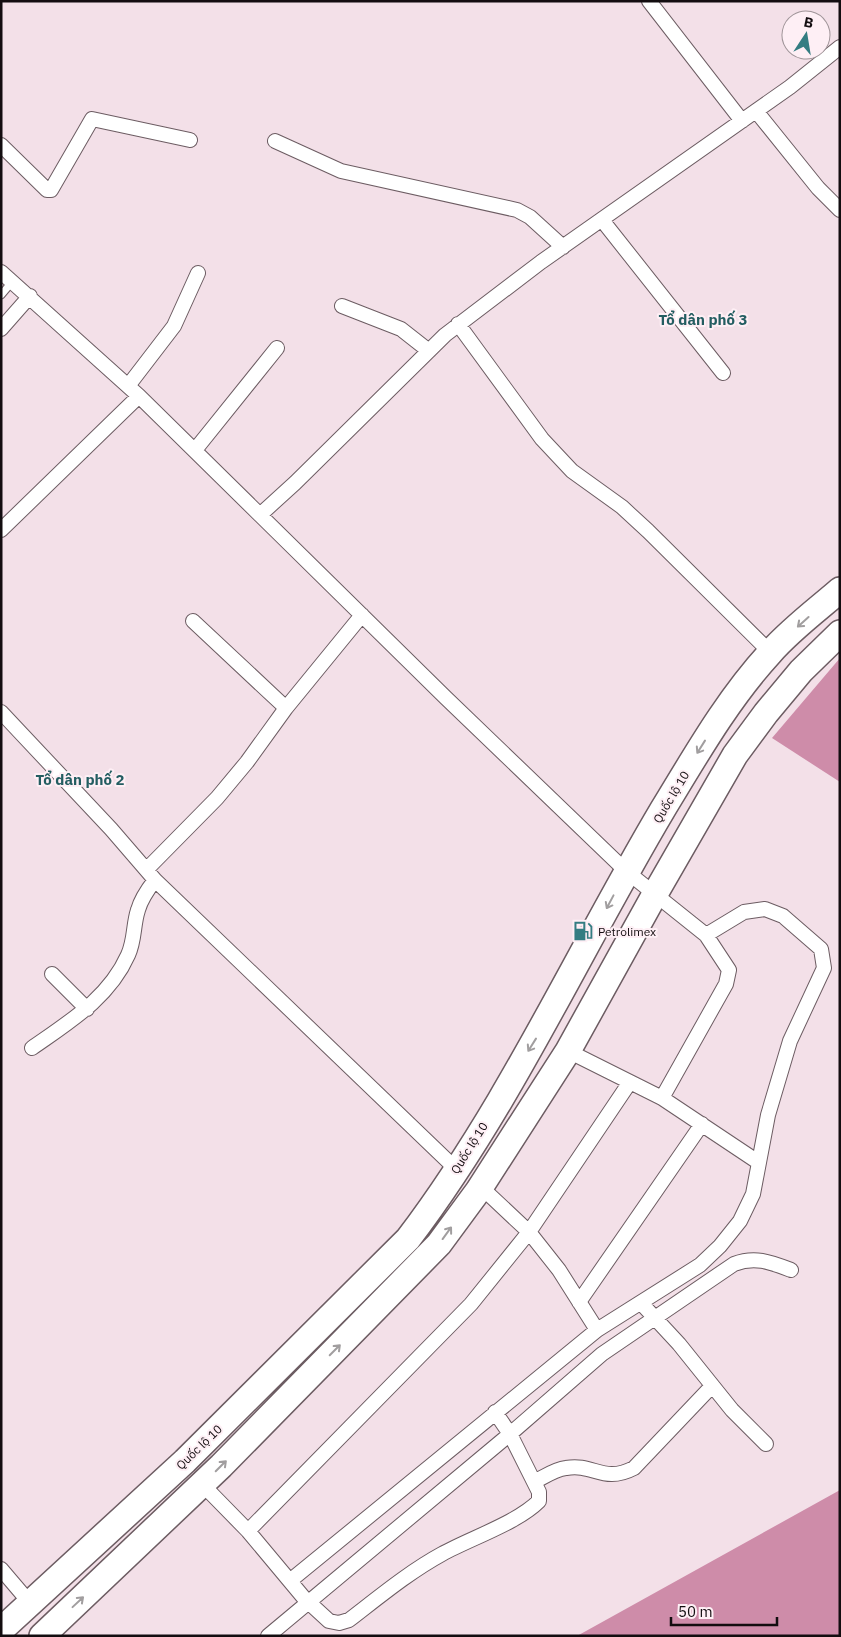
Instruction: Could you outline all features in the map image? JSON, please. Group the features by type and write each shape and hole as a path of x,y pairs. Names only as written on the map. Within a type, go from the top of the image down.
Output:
{"highway":[{"name":"Quốc lộ 10","path":"1,1630 185,1461 408,1239 437,1201 538,1036 626,871 729,704 770,652 840,590"},
{"path":"54,1632 439,1244 480,1186 568,1051 735,755 795,678 840,633"}],"street":[{"path":"649,1 742,121"},
{"path":"261,514 458,324 563,247 742,121 840,47"},
{"path":"756,110 818,188 840,210"},
{"path":"1,145 47,190 51,190 92,119 190,140"},
{"path":"275,141 341,171 517,210 530,217 563,247"},
{"path":"602,220 723,373"},
{"path":"1,272 30,296 139,396 626,871 706,935 729,970 726,984 662,1098"},
{"path":"128,386 174,326 198,273"},
{"path":"1,328 30,296"},
{"path":"342,306 401,329 429,352"},
{"path":"458,324 542,439 572,471 622,507 770,652"},
{"path":"195,450 277,348"},
{"path":"1,530 139,396"},
{"path":"32,1048 87,1009 104,993 128,957 134,940 137,911 151,875 217,798 268,735 286,708 362,615"},
{"path":"193,621 286,708"},
{"path":"1,712 151,875 456,1168"},
{"path":"300,1592 567,1369 602,1354 720,1246 740,1221 752,1194 768,1115 790,1042 824,968 820,949 783,916 765,909 744,912 706,935"},
{"path":"52,974 87,1009"},
{"path":"568,1051 662,1098 758,1162"},
{"path":"248,1531 471,1304 529,1232 630,1082"},
{"path":"579,1302 702,1124"},
{"path":"480,1186 529,1232 559,1270 597,1330"},
{"path":"268,1636 300,1592 567,1369 597,1330 648,1311 734,1264 748,1259 764,1260 791,1270"},
{"path":"648,1311 679,1344 712,1386 766,1444"},
{"path":"534,1482 565,1468 576,1467 612,1476 624,1474 634,1468 712,1386"},
{"path":"202,1484 248,1531 300,1592 329,1621 339,1623 349,1620 441,1554 533,1507 539,1501 540,1492 502,1424"},
{"path":"1,1570 30,1603"}],"lane":[{"path":"1,295 12,282"}],"shaded area":[{"path":"840,658 840,782 772,738"},
{"path":"840,1490 840,1636 577,1636"}],"place":[{"name":"Petrolimex","path":"583,931"}],"district":[{"name":"Tổ dân phố 3","path":"703,319"},
{"name":"Tổ dân phố 2","path":"80,779"}]}
